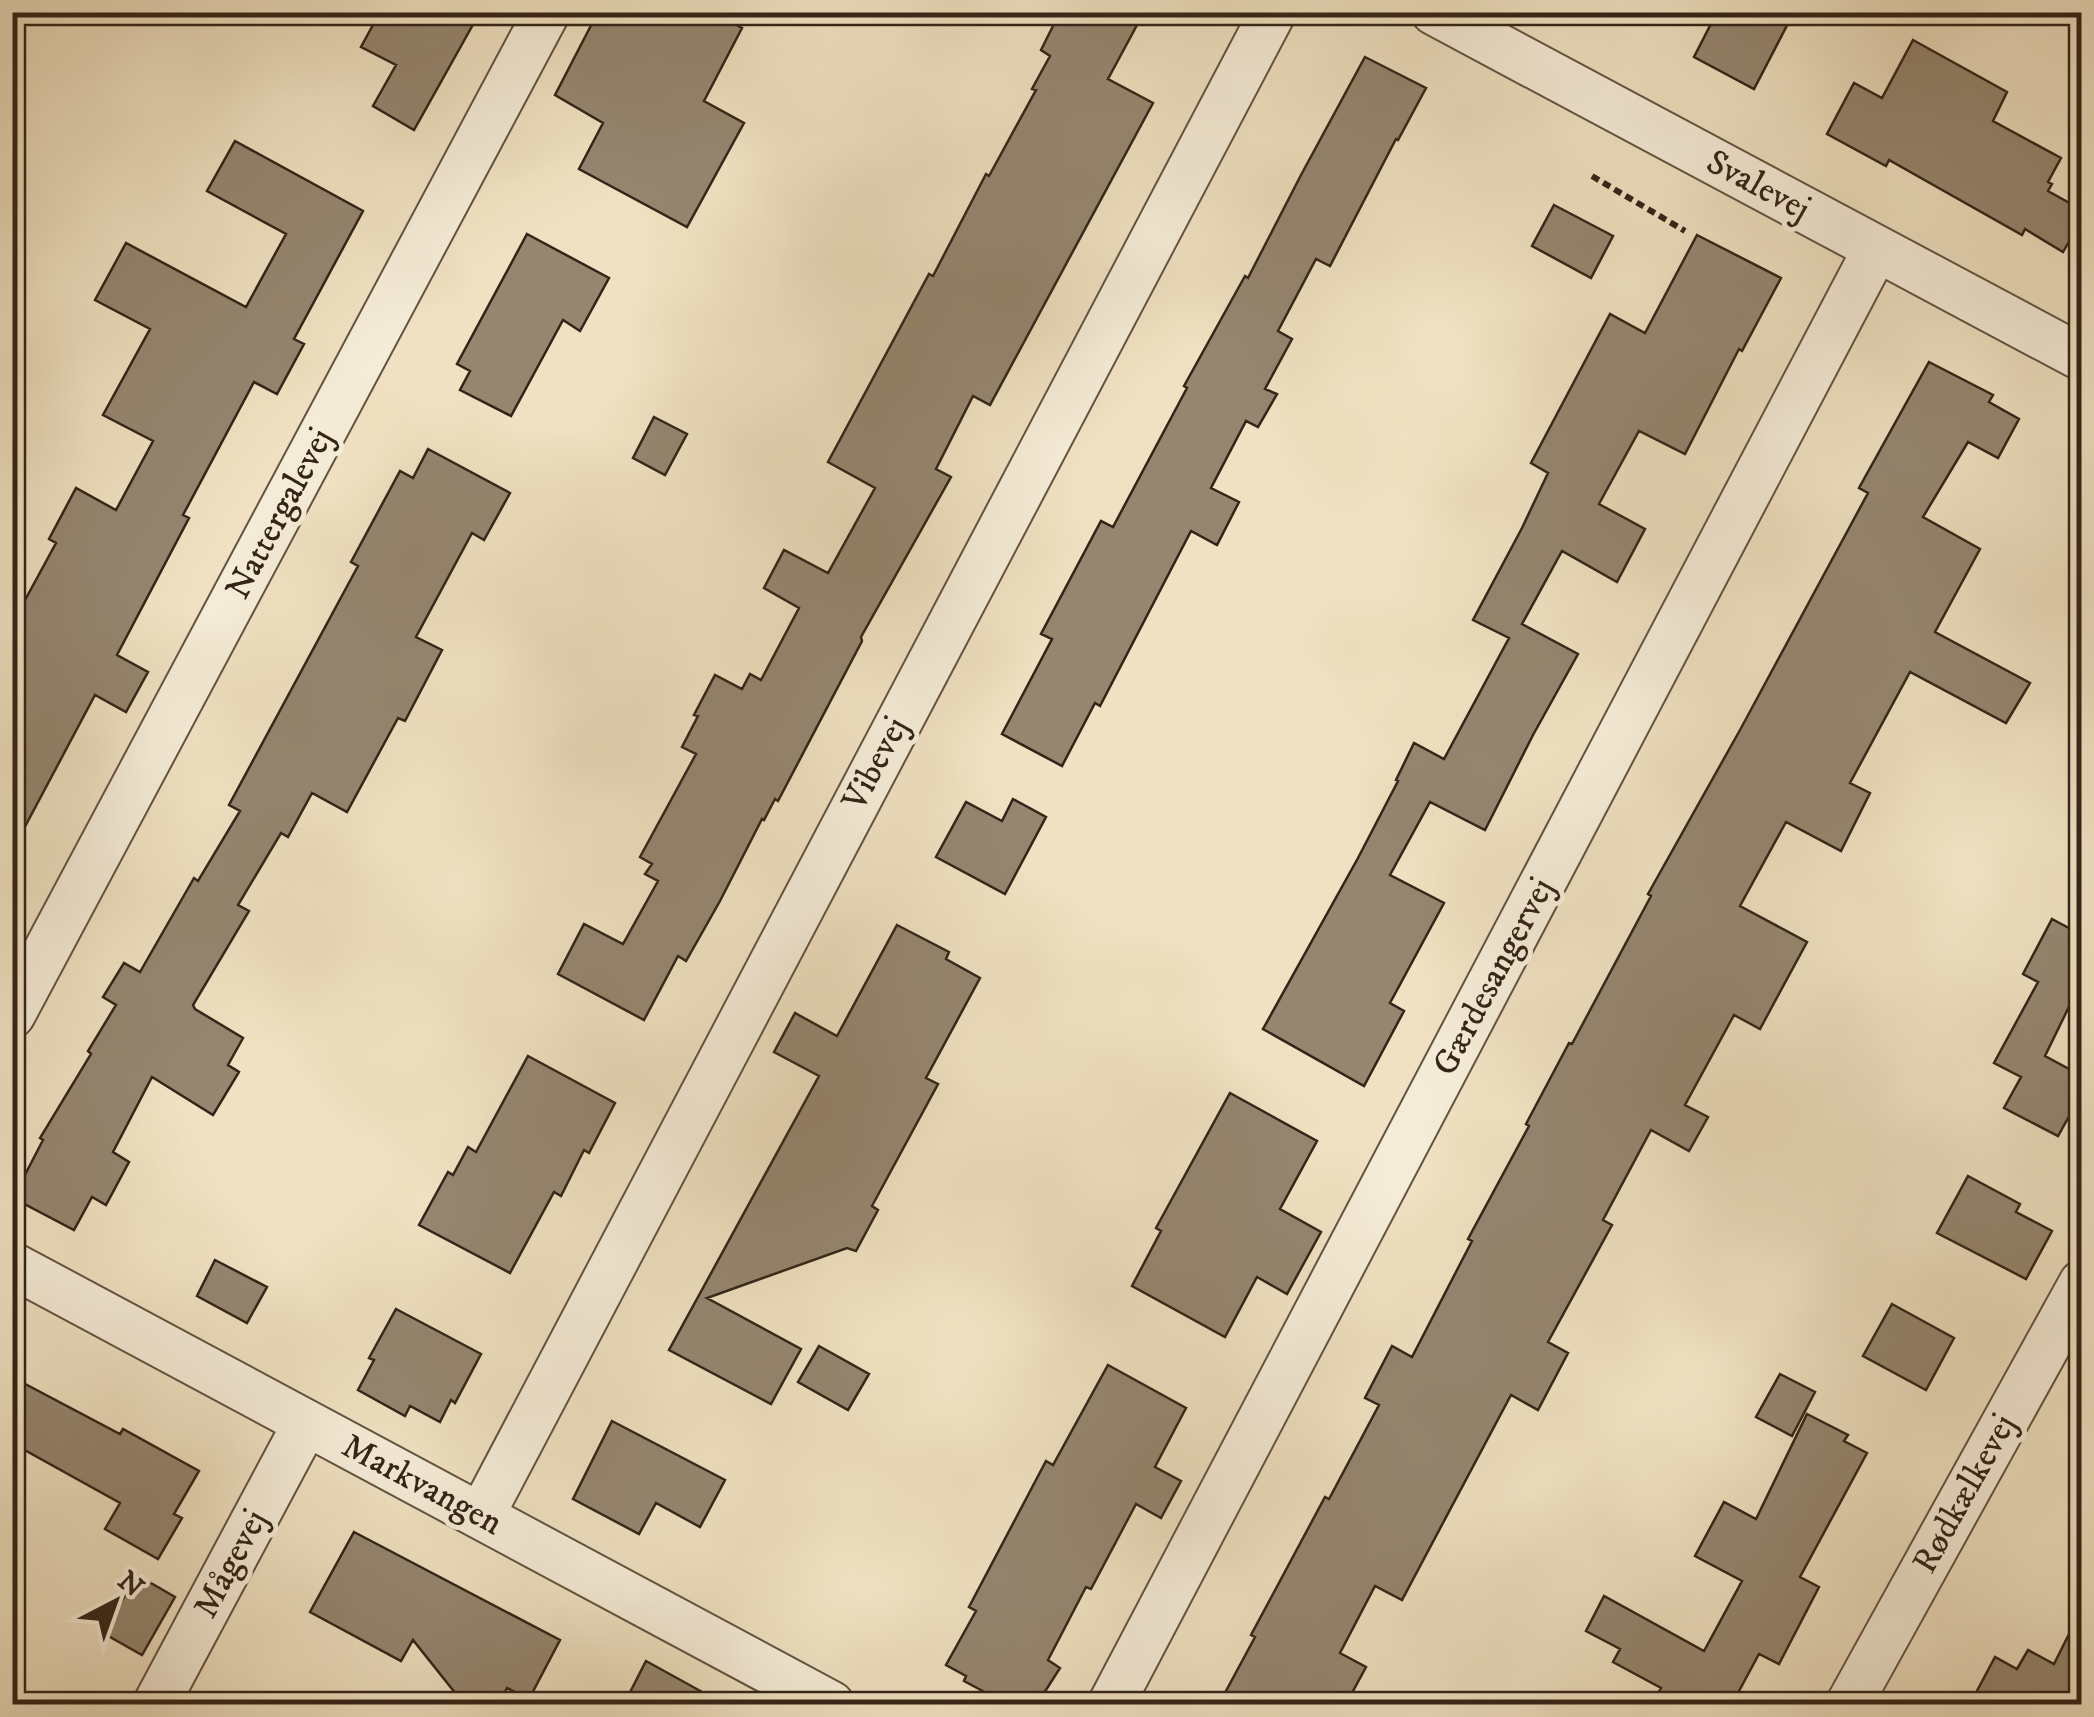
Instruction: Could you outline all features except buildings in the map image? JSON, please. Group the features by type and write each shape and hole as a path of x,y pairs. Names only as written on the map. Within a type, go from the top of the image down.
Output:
{"street":[{"name":"Nattergalevej","path":"12,1015 547,12"},
{"name":"Vibevej","path":"481,1516 1272,12"},
{"name":"Svalevej","path":"1434,12 2082,358"},
{"name":"Gærdesangervej","path":"1111,1704 1876,249"},
{"name":"Markvangen","path":"12,1265 831,1704"},
{"name":"Rødkælkevej","path":"1849,1704 2082,1283"},
{"name":"Mågevej","path":"156,1704 306,1423"}],"path":[{"path":"1592,176 1685,231"}]}
